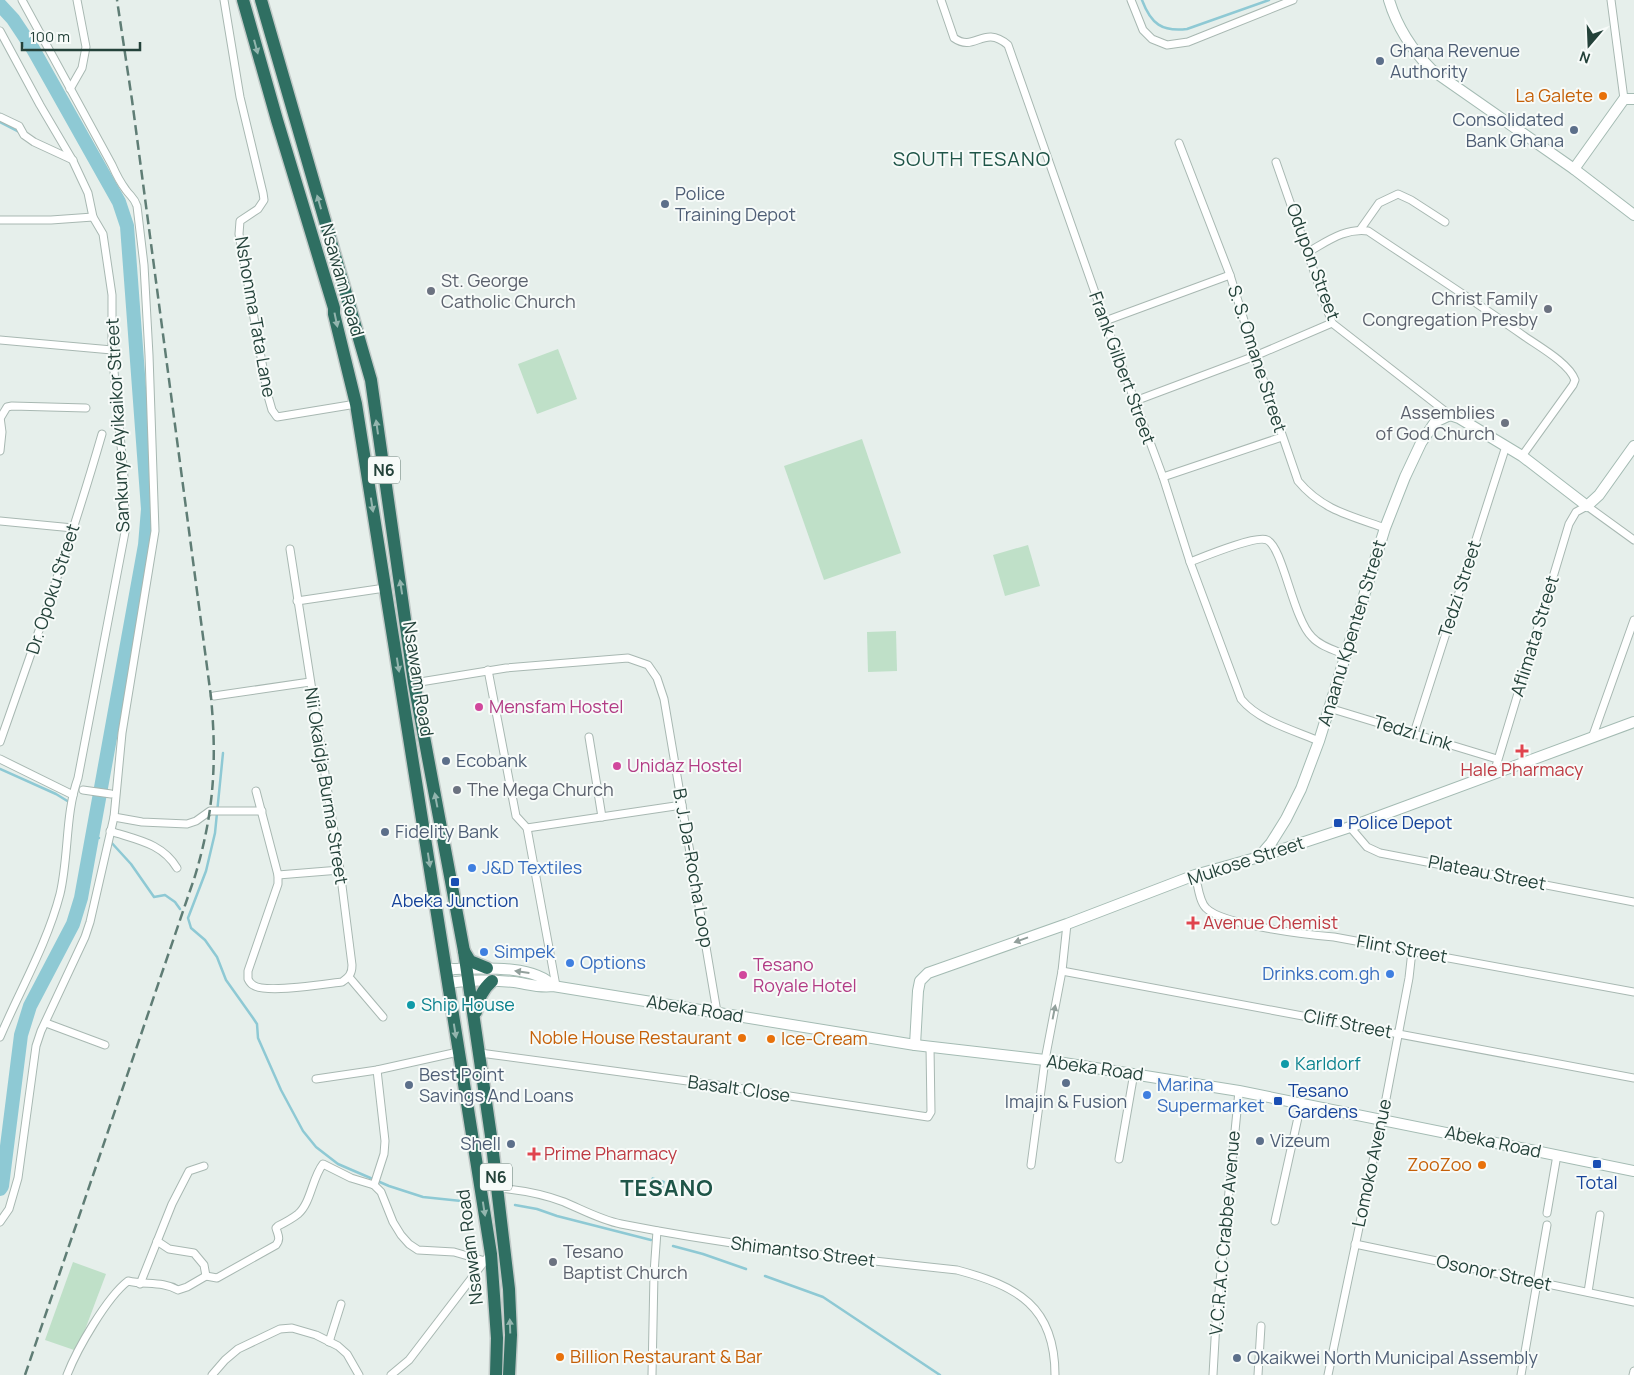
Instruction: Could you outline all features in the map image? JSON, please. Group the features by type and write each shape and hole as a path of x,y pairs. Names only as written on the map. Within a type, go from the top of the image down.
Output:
{"highway":[{"name":"Nsawam Road","path":"243,0 275,114 334,308 356,404 446,968 488,1257 497,1338 496,1375"},
{"name":"Nsawam Road","path":"261,0 371,380 414,683 464,951 480,1052 509,1288 511,1335 509,1375"},
{"path":"464,951 470,961 487,968"},
{"path":"475,1017 480,996 484,988 492,981"}],"street":[{"path":"0,1222 9,1209 18,1178 36,1046 85,937 114,817 122,733 155,531 144,275 137,206 134,198 116,177 112,165 22,0"},
{"path":"70,89 82,68 86,47 77,0"},
{"name":"Nshonma Tata Lane","path":"224,0 240,97 264,200 258,209 240,221 239,234 272,410 277,417 356,404"},
{"name":"Frank Gilbert Street","path":"941,0 954,38 959,42 966,43 991,36 1000,38 1008,45 1104,321 1135,401 1190,562 1241,699 1249,709 1319,741"},
{"path":"1131,0 1143,30 1162,45 1188,42 1293,0"},
{"path":"1389,0 1399,26 1407,40 1423,62 1432,70 1574,169 1634,215"},
{"path":"1574,169 1629,99 1611,0"},
{"name":"Sankunye Ayikaikor Street","path":"0,31 73,161 88,193 93,217 103,234 112,295 112,350 124,476 125,532 78,778 73,795 60,892 49,932 17,997 0,1037"},
{"path":"0,117 20,126 24,135 34,142 73,161"},
{"name":"S. S. Omane Street","path":"1179,143 1230,275 1255,356 1298,481 1308,494 1323,505 1385,528"},
{"name":"Odupon Street","path":"1276,162 1332,323 1450,415 1459,418 1522,456 1634,540"},
{"path":"1360,230 1379,203 1398,194 1445,222"},
{"path":"0,220 51,220 93,217"},
{"path":"1308,252 1346,231 1368,231 1485,309 1557,360 1573,374 1575,380 1573,385 1522,456"},
{"path":"1104,321 1230,275"},
{"path":"1135,401 1255,356 1332,323"},
{"path":"0,340 112,350"},
{"path":"0,451 2,432 0,417 7,407 86,408"},
{"name":"Anaanu Kpenten Street","path":"1259,857 1271,843 1286,819 1301,789 1319,741 1385,528 1405,477 1421,443 1435,422 1450,415"},
{"name":"Dr. Opoku Street","path":"0,742 73,528 102,434"},
{"path":"1162,477 1282,437"},
{"name":"Tedzi Street","path":"1414,733 1506,446"},
{"path":"1587,506 1599,495 1634,446"},
{"name":"Aflimata Street","path":"1494,773 1569,524 1576,512 1587,506"},
{"path":"0,521 73,528"},
{"path":"1190,562 1253,540 1266,540 1275,547 1294,605 1304,628 1312,638 1323,646 1346,655"},
{"name":"Nii Okaidja Burma Street","path":"290,549 340,870 350,975"},
{"path":"297,601 385,588"},
{"path":"1592,738 1634,620"},
{"name":"B. J. Da-Rocha Loop","path":"414,683 488,670 628,658 648,665 657,678 664,699 717,1012"},
{"path":"488,670 516,816 527,828 554,986"},
{"path":"214,696 310,682"},
{"name":"Tedzi Link","path":"1329,708 1497,759"},
{"name":"Mukose Street","path":"915,1045 918,991 920,981 928,973 1195,876 1259,857 1350,826 1634,722"},
{"path":"590,737 602,817"},
{"path":"0,759 73,795"},
{"path":"83,790 111,794"},
{"path":"256,791 278,875 278,884 248,971 248,979 253,985 262,988 289,988 342,982 350,975 383,1017"},
{"path":"527,828 682,805"},
{"path":"114,817 142,822 187,824 196,822 210,811 262,810"},
{"name":"Plateau Street","path":"1350,826 1367,847 1380,853 1634,902"},
{"path":"110,831 158,848 171,858 177,868"},
{"path":"278,875 340,870"},
{"name":"Flint Street","path":"1195,876 1203,904 1212,913 1224,918 1292,933 1334,937 1634,992"},
{"path":"1032,1165 1045,1060 1062,971 1067,924"},
{"name":"Lomoko Avenue","path":"1328,1375 1399,1034 1412,951"},
{"name":"Abeka Road","path":"446,968 492,981 517,982 543,987 554,986 915,1045 1045,1060 1239,1090 1634,1171"},
{"name":"Abeka Road","path":"448,983 467,974 487,968 532,973 546,978 554,986"},
{"name":"Cliff Street","path":"1062,971 1634,1078"},
{"path":"46,1023 106,1045"},
{"name":"Basalt Close","path":"480,1052 928,1117 931,1112 930,1047"},
{"path":"316,1079 377,1070 458,1052"},
{"path":"374,1185 384,1154 385,1141 377,1070"},
{"path":"1119,1159 1134,1073"},
{"name":"V.C.R.A.C Crabbe Avenue","path":"1213,1375 1216,1322 1239,1090"},
{"path":"1274,1220 1301,1104"},
{"path":"1547,1213 1557,1155"},
{"path":"67,1375 72,1362 90,1332 120,1287 128,1282 169,1284 178,1290 206,1276 217,1278 276,1245 279,1241 276,1228 300,1213 309,1197 312,1183 318,1170 323,1164 350,1178 374,1185 381,1192 393,1222 401,1235 418,1250 454,1252 488,1257 409,1360 391,1375"},
{"path":"140,1284 172,1204 189,1171 204,1166"},
{"name":"Shimantso Street","path":"498,1188 540,1194 618,1223 657,1231 822,1256 957,1270 982,1277 1025,1298 1035,1309 1047,1330 1053,1346 1055,1375"},
{"path":"1588,1292 1600,1215"},
{"path":"1521,1375 1547,1225"},
{"path":"652,1375 657,1231"},
{"path":"157,1241 169,1249 194,1253 204,1265 206,1276"},
{"name":"Osonor Street","path":"1355,1244 1634,1302"},
{"path":"329,1342 341,1304"},
{"path":"1258,1375 1261,1326"},
{"path":"212,1375 238,1349 285,1328 292,1328 312,1334 338,1346 360,1375"},
{"path":"1633,1375 1634,1371"}],"green space":[{"path":"558,349 577,399 537,414 518,364"},
{"path":"862,439 901,553 824,580 784,466"},
{"path":"1028,545 1040,586 1005,596 993,555"},
{"path":"896,631 897,671 868,672 867,632"},
{"path":"73,1262 106,1274 77,1351 45,1340"}],"water":[{"path":"652,1177 665,1181 663,1189 649,1185"}],"waterway":[{"path":"1142,0 1149,15 1158,25 1178,30 1187,29 1269,0"},
{"path":"0,5 13,19 33,49 119,202 127,226 148,509 145,545 81,898 73,924 30,1006 21,1035 2,1186 0,1189"},
{"path":"0,122 21,133"},
{"path":"223,753 215,833 206,871 188,918 191,928 205,940 217,957 226,980 257,1024 258,1038 281,1090 303,1131 316,1147 338,1164 389,1186 423,1197 471,1202"},
{"path":"0,769 56,794 69,802"},
{"path":"91,836 99,838"},
{"path":"110,841 131,864 154,897 165,895 175,902 180,909"},
{"path":"515,1205 537,1209 557,1216 651,1240"},
{"path":"673,1246 746,1269"},
{"path":"765,1276 823,1297 940,1375"}],"railway":[{"path":"25,1375 195,876 210,809 214,766 211,697 132,100 117,0"}],"place":[{"name":"Ghana Revenue Authority","path":"1380,61"},
{"name":"La Galete","path":"1603,96"},
{"name":"Consolidated Bank Ghana","path":"1574,130"},
{"name":"Police Training Depot","path":"665,204"},
{"name":"St. George Catholic Church","path":"431,291"},
{"name":"Christ Family Congregation Presby","path":"1548,309"},
{"name":"Assemblies of God Church","path":"1505,423"},
{"name":"Mensfam Hostel","path":"479,707"},
{"name":"Hale Pharmacy","path":"1522,751"},
{"name":"Ecobank","path":"446,761"},
{"name":"Unidaz Hostel","path":"617,766"},
{"name":"The Mega Church","path":"457,790"},
{"name":"Police Depot","path":"1338,823"},
{"name":"Fidelity Bank","path":"385,832"},
{"name":"J&D Textiles","path":"472,868"},
{"name":"Abeka Junction","path":"455,882"},
{"name":"Avenue Chemist","path":"1193,923"},
{"name":"Simpek","path":"484,952"},
{"name":"Options","path":"570,963"},
{"name":"Drinks.com.gh","path":"1390,974"},
{"name":"Tesano Royale Hotel","path":"743,975"},
{"name":"Ship House","path":"411,1005"},
{"name":"Noble House Restaurant","path":"742,1038"},
{"name":"Ice-Cream","path":"771,1039"},
{"name":"Karldorf","path":"1285,1064"},
{"name":"Imajin & Fusion","path":"1066,1083"},
{"name":"Best Point Savings And Loans","path":"409,1085"},
{"name":"Marina Supermarket","path":"1147,1095"},
{"name":"Tesano Gardens","path":"1278,1101"},
{"name":"Vizeum","path":"1260,1141"},
{"name":"Shell","path":"511,1144"},
{"name":"Prime Pharmacy","path":"534,1154"},
{"name":"Total","path":"1597,1164"},
{"name":"ZooZoo","path":"1482,1165"},
{"name":"Tesano Baptist Church","path":"553,1262"},
{"name":"Billion Restaurant & Bar","path":"560,1357"},
{"name":"Okaikwei North Municipal Assembly","path":"1237,1358"}],"district":[{"name":"SOUTH TESANO","path":"972,159"},
{"name":"TESANO","path":"667,1188"}]}
